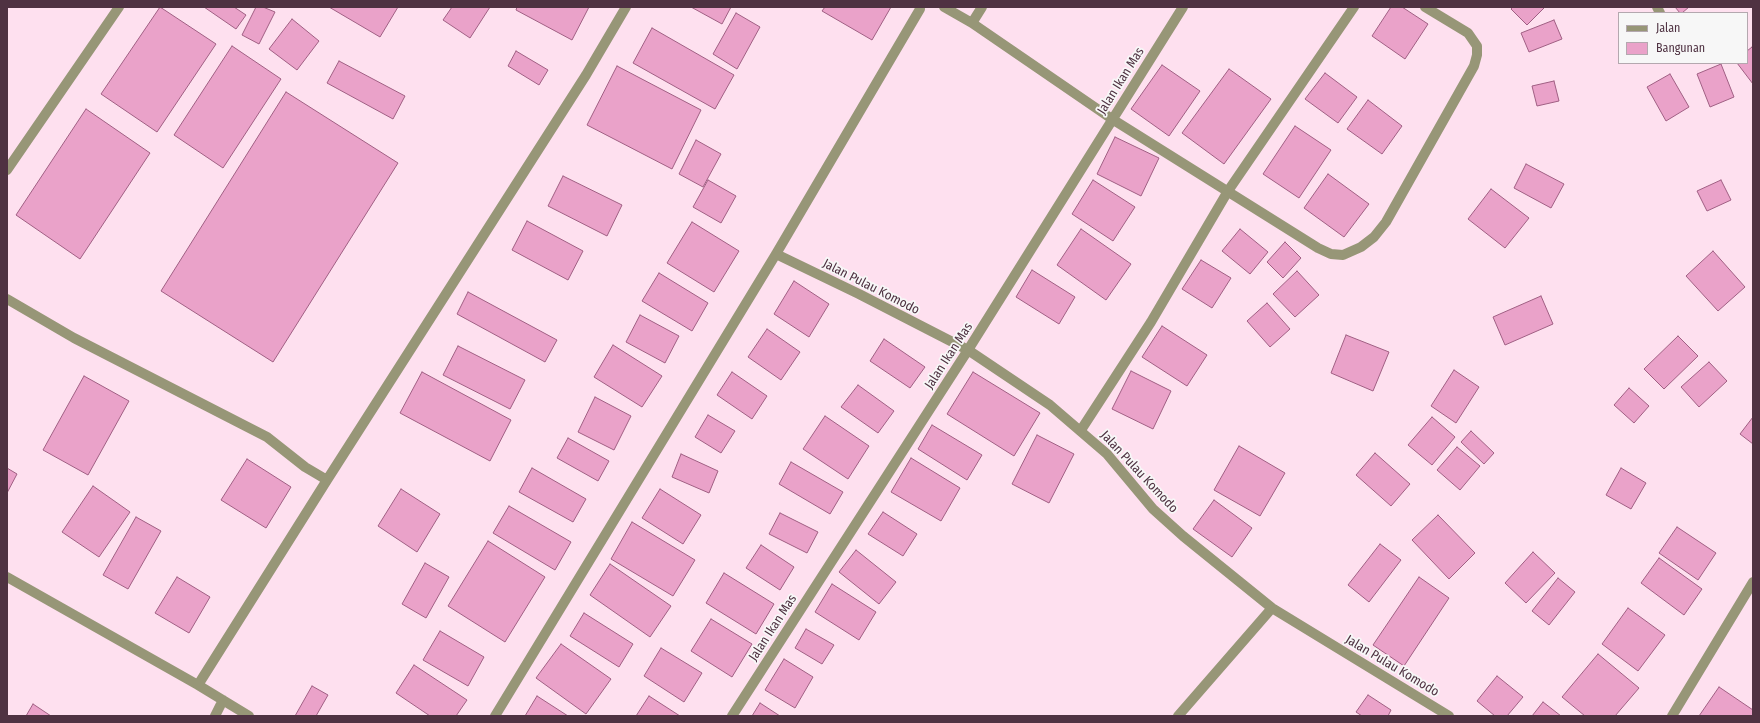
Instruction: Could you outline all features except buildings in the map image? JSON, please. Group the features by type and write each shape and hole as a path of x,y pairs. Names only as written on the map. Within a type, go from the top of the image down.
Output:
{"street":[{"path":"7,170 119,7"},
{"path":"198,685 327,480 586,76 626,7"},
{"path":"944,7 972,23 1112,119 1318,248 1331,254 1343,255 1361,248 1374,237 1386,222 1470,72 1477,55 1477,46 1468,33 1425,7"},
{"path":"972,23 982,7"},
{"name":"Jalan Ikan Mas","path":"732,716 968,350 1112,119 1184,7"},
{"path":"1081,430 1151,322 1228,191 1354,7"},
{"path":"495,716 776,254 923,8"},
{"name":"Jalan Pulau Komodo","path":"776,254 859,294 968,350 1050,404 1108,454 1153,509 1183,536 1272,608 1449,716"},
{"path":"7,299 81,342 267,437 305,467 327,480"},
{"path":"8,579 198,685 249,716"},
{"path":"1672,716 1753,582"},
{"path":"1178,716 1272,608"},
{"path":"215,716 223,700"}]}
